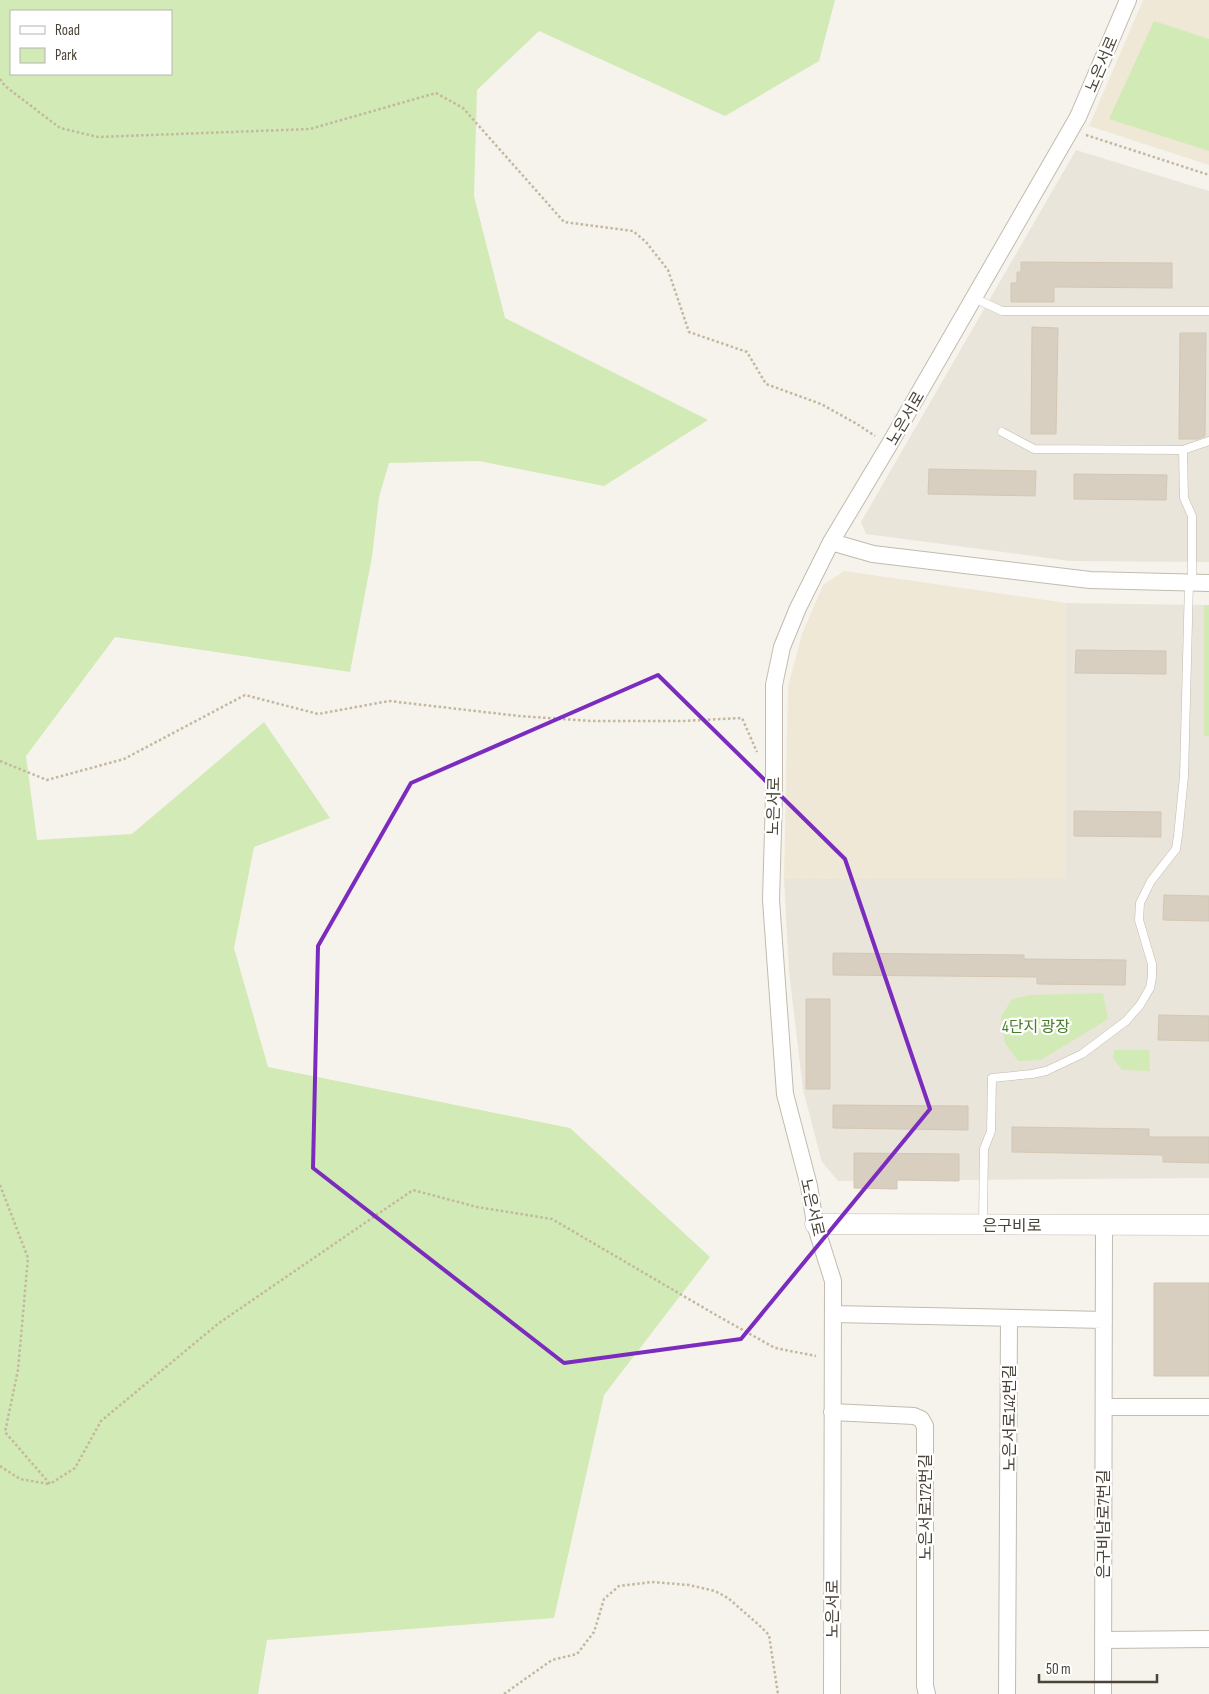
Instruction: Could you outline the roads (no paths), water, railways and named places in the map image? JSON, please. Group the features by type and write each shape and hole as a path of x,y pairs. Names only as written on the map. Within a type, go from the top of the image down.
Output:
{"street":[{"name":"노은서로","path":"832,1694 833,1281 815,1224 809,1186 785,1094 771,900 774,685 782,647 798,608 831,542 1078,117 1128,0"},
{"path":"831,542 873,554 1090,580 1209,583"},
{"name":"은구비로","path":"815,1224 1209,1225"},
{"name":"은구비남로7번길","path":"1103,1694 1104,1225"},
{"path":"833,1314 1104,1320"},
{"name":"노은서로142번길","path":"1007,1694 1009,1319"},
{"path":"1104,1407 1209,1407"},
{"name":"노은서로172번길","path":"832,1412 914,1416 921,1419 925,1426 926,1690"},
{"path":"1103,1640 1209,1638"}],"lane":[{"path":"974,298 1002,311 1209,311"},
{"path":"1002,432 1034,448 1183,450 1209,441"},
{"path":"983,1225 984,1150 991,1131 992,1078 1046,1071 1082,1054 1126,1021 1140,1005 1150,988 1152,964 1139,920 1140,903 1151,881 1176,849 1184,776 1192,516 1184,498 1183,450"}],"park label":[{"name":"4단지 광장","path":"1036,1026"}]}
